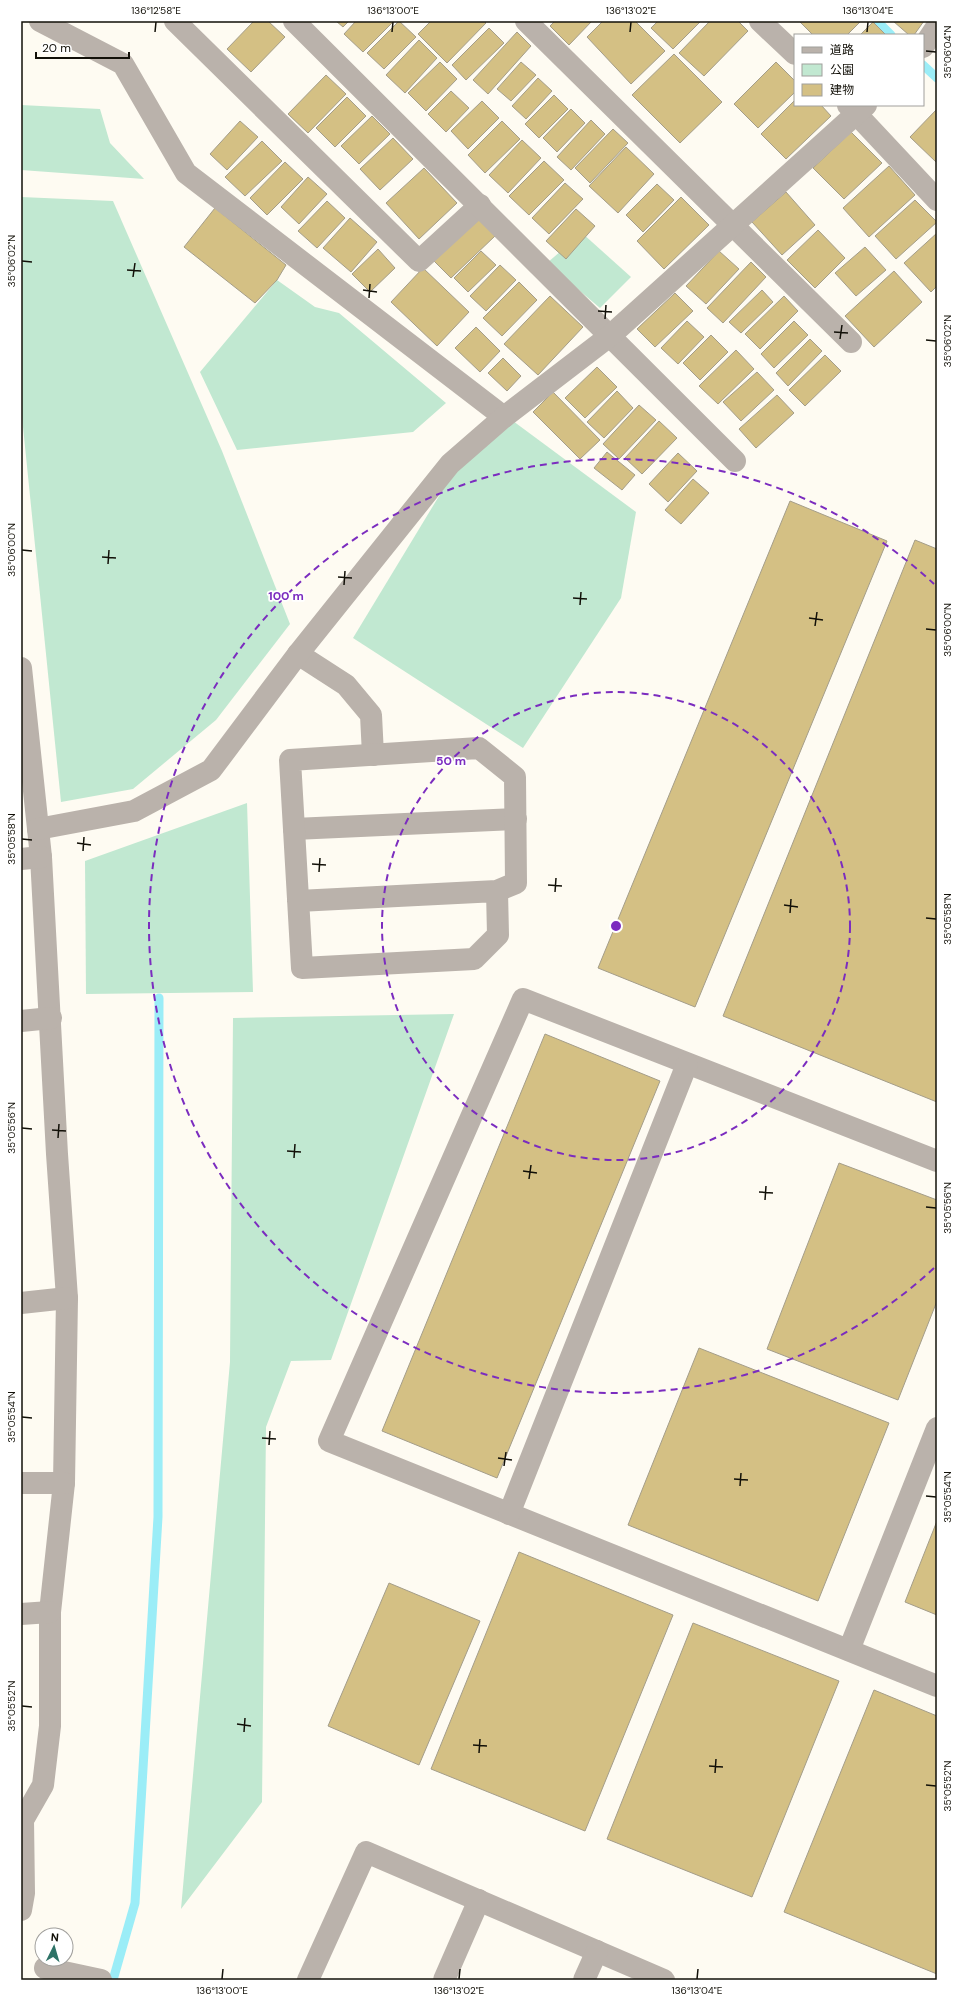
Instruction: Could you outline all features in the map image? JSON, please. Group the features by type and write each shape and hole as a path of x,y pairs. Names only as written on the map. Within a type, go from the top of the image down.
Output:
{"street":[{"path":"40,21 123,64 186,173 504,417"},
{"path":"175,21 419,261 480,205"},
{"path":"294,21 611,335 735,461"},
{"path":"526,21 851,342"},
{"path":"760,21 794,53"},
{"path":"924,46 937,26"},
{"path":"38,829 134,811 211,770 298,654 450,464 504,417 611,335 733,225 857,108 937,200"},
{"path":"298,654 346,685 371,715 373,755"},
{"path":"21,668 38,829 31,858 51,1018 57,1154 67,1298 64,1483 50,1612 50,1726 43,1785 22,1820 24,1894 21,1910"},
{"path":"298,901 497,891 516,883 515,778 479,748 290,760 298,901 302,968 474,959 498,935 497,891"},
{"path":"294,829 516,819"},
{"path":"937,1161 523,999 329,1441 937,1686"},
{"path":"21,1021 51,1018"},
{"path":"510,1514 687,1064"},
{"path":"21,1302 67,1298"},
{"path":"849,1650 937,1428"},
{"path":"21,1483 64,1483"},
{"path":"21,1614 50,1612"},
{"path":"308,1980 366,1852 664,1980"},
{"path":"444,1980 479,1900"},
{"path":"584,1980 596,1951"},
{"path":"45,1968 101,1980"}],"green space":[{"path":"21,105 100,109 110,143 144,179 21,170"},
{"path":"21,197 113,201 222,451 290,624 216,720 133,789 61,802 21,407"},
{"path":"582,233 631,277 600,308 547,263"},
{"path":"277,280 315,307 339,313 446,403 413,432 237,450 200,372"},
{"path":"513,421 636,512 621,598 523,748 353,638 456,468"},
{"path":"247,803 253,992 86,994 85,861"},
{"path":"454,1014 331,1360 291,1361 266,1427 262,1802 181,1909 230,1362 233,1018"}],"building":[{"path":"254,21 268,21 285,37 251,72 227,49"},
{"path":"336,21 349,21 343,27"},
{"path":"356,21 394,21 363,52 344,34"},
{"path":"399,21 416,37 384,69 367,53"},
{"path":"431,21 484,21 486,23 447,63 418,34"},
{"path":"555,21 592,21 569,45 550,26"},
{"path":"603,21 635,21 665,51 631,84 587,37"},
{"path":"658,21 701,21 673,49 651,28"},
{"path":"710,21 738,21 748,31 704,76 679,53"},
{"path":"799,21 861,21 848,34 812,34"},
{"path":"893,21 924,21 915,34 908,34"},
{"path":"873,22 885,34 861,34"},
{"path":"489,28 504,43 466,80 452,65"},
{"path":"517,32 531,46 488,94 473,80"},
{"path":"419,40 437,58 405,93 386,75"},
{"path":"674,54 722,102 680,143 632,95"},
{"path":"440,62 457,79 426,111 408,93"},
{"path":"521,62 536,75 511,101 497,89"},
{"path":"776,62 794,80 794,93 758,128 734,104"},
{"path":"326,75 346,94 308,133 288,114"},
{"path":"538,78 552,91 526,119 512,106"},
{"path":"451,91 469,108 446,132 428,114"},
{"path":"554,95 568,109 539,138 525,124"},
{"path":"347,97 366,116 335,147 316,128"},
{"path":"482,101 499,118 468,149 451,131"},
{"path":"794,101 794,106 822,106 831,116 786,159 761,134"},
{"path":"571,109 585,123 557,152 543,138"},
{"path":"937,109 937,161 936,162 910,137"},
{"path":"372,116 390,134 359,164 341,146"},
{"path":"591,120 605,134 571,170 557,157"},
{"path":"240,121 258,137 227,170 210,154"},
{"path":"502,121 520,139 485,173 468,155"},
{"path":"613,129 628,143 590,183 575,168"},
{"path":"851,132 882,163 844,199 813,168"},
{"path":"393,138 413,159 380,190 360,169"},
{"path":"522,140 541,158 508,193 489,175"},
{"path":"262,141 282,161 245,196 225,177"},
{"path":"626,147 654,174 618,213 589,186"},
{"path":"544,161 564,180 529,215 509,196"},
{"path":"285,162 303,179 267,215 250,198"},
{"path":"889,166 915,195 869,237 843,208"},
{"path":"424,168 457,203 419,239 386,203"},
{"path":"308,177 327,194 299,224 281,207"},
{"path":"565,183 583,199 549,234 532,218"},
{"path":"657,184 674,200 643,232 626,215"},
{"path":"786,192 815,225 782,255 752,222"},
{"path":"681,197 709,225 664,269 637,241"},
{"path":"915,200 937,222 896,259 875,236"},
{"path":"327,201 345,218 317,248 298,231"},
{"path":"215,208 286,265 277,280 255,303 184,247"},
{"path":"576,209 595,226 566,259 546,241"},
{"path":"477,216 495,236 451,278 432,259"},
{"path":"350,218 377,242 351,272 323,248"},
{"path":"818,230 845,258 815,288 787,260"},
{"path":"937,233 937,286 931,292 904,263"},
{"path":"865,247 886,270 856,296 835,273"},
{"path":"378,249 395,268 370,292 352,274"},
{"path":"481,251 496,265 468,292 454,278"},
{"path":"719,251 739,269 706,304 686,286"},
{"path":"751,262 766,277 723,323 707,308"},
{"path":"500,265 516,280 486,311 470,296"},
{"path":"423,268 469,312 437,346 391,302"},
{"path":"894,271 922,302 874,347 845,316"},
{"path":"519,282 537,300 502,336 483,318"},
{"path":"762,290 773,302 741,333 729,322"},
{"path":"675,293 693,311 655,347 637,329"},
{"path":"550,296 583,327 538,375 504,344"},
{"path":"784,296 798,311 760,349 745,334"},
{"path":"687,321 704,337 678,364 661,348"},
{"path":"794,321 808,335 774,368 761,354"},
{"path":"476,327 500,351 480,372 455,348"},
{"path":"711,335 728,352 700,380 683,363"},
{"path":"810,339 822,351 788,386 776,373"},
{"path":"736,350 754,369 718,404 699,386"},
{"path":"825,355 841,371 805,406 789,390"},
{"path":"503,358 521,376 507,391 488,373"},
{"path":"597,367 617,387 585,418 565,398"},
{"path":"757,372 774,390 741,421 723,402"},
{"path":"617,391 633,408 604,438 587,422"},
{"path":"553,392 600,440 580,459 533,412"},
{"path":"777,395 794,413 756,448 739,429"},
{"path":"639,405 656,420 619,459 603,444"},
{"path":"659,421 677,438 642,474 625,458"},
{"path":"607,452 635,475 622,490 594,468"},
{"path":"678,453 697,471 668,502 649,484"},
{"path":"693,479 709,493 681,524 665,510"},
{"path":"790,501 887,541 695,1007 598,968"},
{"path":"915,540 937,549 937,1102 723,1016"},
{"path":"545,1034 660,1081 497,1478 382,1431"},
{"path":"839,1163 937,1200 937,1301 898,1400 767,1349"},
{"path":"699,1348 889,1423 818,1601 628,1525"},
{"path":"937,1521 937,1615 905,1602"},
{"path":"519,1552 673,1615 585,1831 431,1769"},
{"path":"389,1583 480,1621 419,1765 328,1726"},
{"path":"693,1623 839,1681 752,1897 607,1839"},
{"path":"874,1690 937,1716 937,1974 784,1912"}],"waterway":[{"path":"877,21 890,34"},
{"path":"924,66 937,78"},
{"path":"113,1980 135,1903 158,1517 159,998"}]}
